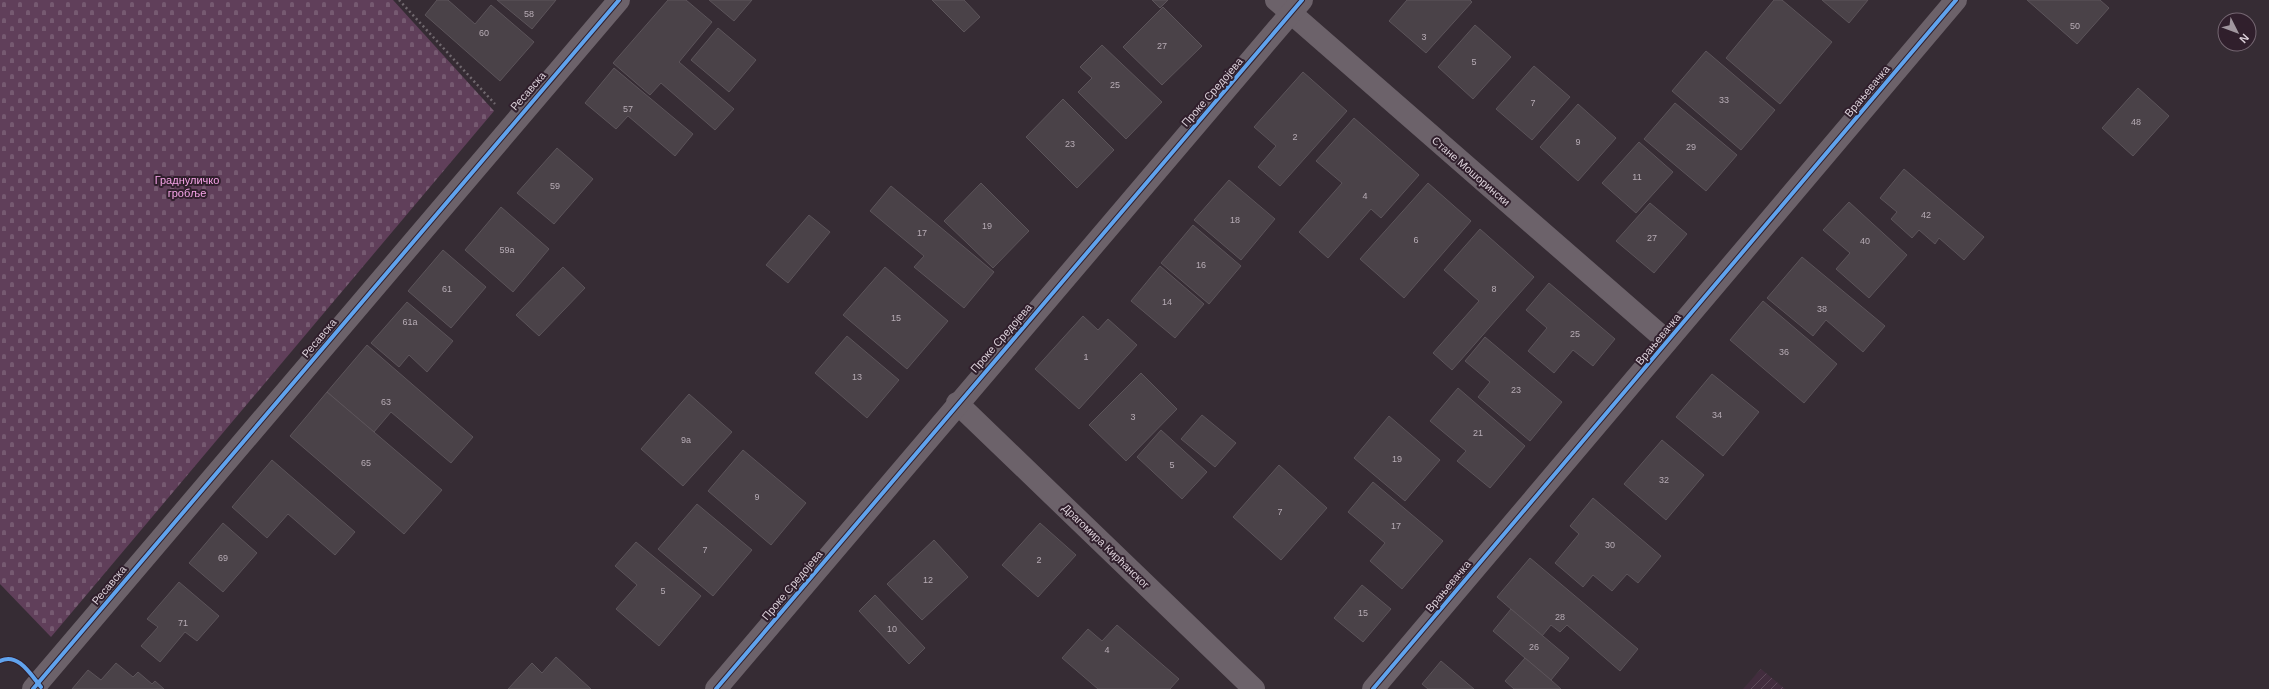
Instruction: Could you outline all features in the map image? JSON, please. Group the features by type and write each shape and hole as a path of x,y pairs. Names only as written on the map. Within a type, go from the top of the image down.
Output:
{"street":[{"name":"Ресавска","path":"33,689 619,0"},
{"name":"Врањевачка","path":"1373,689 1956,0"},
{"name":"Стане Мошорински","path":"1289,5 1667,341"},
{"name":"Проке Средојева","path":"716,689 958,403 1289,5"},
{"name":"Драгомира Кирћанског","path":"958,403 1254,689"}],"path":[{"path":"399,0 513,124"}],"shaded area":[{"path":"1761,669 1785,689 1743,689"}],"green space":[{"name":"Граднуличко гробље","path":"0,0 393,0 494,111 51,637 0,584"}],"building":[{"path":"437,0 448,0 475,24 491,5 534,42 500,81 425,15"},
{"path":"497,0 556,0 532,29"},
{"path":"668,0 686,0 712,22 679,62 734,109 715,130 661,83 650,95 613,63"},
{"path":"709,0 752,0 734,21"},
{"path":"932,0 964,0 980,17 964,32"},
{"path":"1152,0 1168,0 1160,8"},
{"path":"1407,0 1470,0 1472,2 1426,53 1389,21"},
{"path":"1774,0 1782,0 1832,42 1780,104 1726,58"},
{"path":"1822,0 1868,0 1849,23"},
{"path":"2027,0 2100,0 2109,8 2077,44"},
{"path":"1163,7 1202,46 1162,85 1123,47"},
{"path":"1475,25 1511,57 1473,99 1438,67"},
{"path":"718,28 756,60 729,92 691,60"},
{"path":"1102,45 1162,102 1126,139 1078,92 1092,78 1080,67"},
{"path":"1706,51 1775,110 1741,150 1672,91"},
{"path":"1534,66 1570,97 1532,140 1496,109"},
{"path":"614,68 693,134 675,156 628,116 616,129 585,103"},
{"path":"1303,72 1347,111 1280,186 1258,167 1276,146 1254,127"},
{"path":"2138,88 2169,116 2133,156 2102,128"},
{"path":"1063,99 1114,150 1077,188 1026,137"},
{"path":"1675,103 1737,155 1706,191 1644,139"},
{"path":"1578,104 1616,138 1578,181 1540,147"},
{"path":"1354,118 1419,175 1381,218 1371,209 1328,258 1299,232 1342,183 1316,161"},
{"path":"1639,142 1673,172 1636,213 1602,183"},
{"path":"557,148 593,179 554,224 517,193"},
{"path":"1904,169 1984,237 1964,260 1939,238 1935,244 1919,230 1912,238 1891,219 1897,212 1880,198"},
{"path":"1229,180 1275,219 1241,260 1194,220"},
{"path":"981,183 1029,231 993,268 944,221"},
{"path":"1428,183 1471,221 1404,298 1360,259"},
{"path":"891,186 994,272 964,308 914,267 924,256 870,211"},
{"path":"1849,202 1907,255 1869,298 1836,269 1850,253 1823,230"},
{"path":"1650,203 1687,234 1654,273 1616,241"},
{"path":"501,207 549,249 513,292 465,250"},
{"path":"809,215 830,232 788,283 766,265"},
{"path":"1193,225 1241,266 1209,304 1161,263"},
{"path":"1480,229 1534,277 1452,370 1433,353 1479,301 1444,270"},
{"path":"443,250 486,287 451,328 408,291"},
{"path":"1802,257 1885,326 1863,352 1826,320 1813,336 1767,298"},
{"path":"1160,266 1204,304 1175,338 1131,301"},
{"path":"563,267 585,288 539,336 516,315"},
{"path":"885,267 948,321 907,369 843,315"},
{"path":"1549,283 1615,339 1593,366 1573,350 1554,373 1528,351 1547,328 1526,310"},
{"path":"1763,301 1837,364 1804,403 1730,340"},
{"path":"407,302 453,341 427,372 409,355 399,367 371,343"},
{"path":"1083,316 1098,330 1108,319 1137,345 1079,409 1035,369"},
{"path":"847,336 899,380 867,418 815,373"},
{"path":"1485,337 1562,402 1530,441 1478,397 1490,382 1465,361"},
{"path":"367,345 473,437 451,463 391,412 374,432 327,392"},
{"path":"1141,373 1177,409 1126,461 1089,425"},
{"path":"1712,374 1759,412 1723,456 1676,417"},
{"path":"1458,388 1525,446 1490,488 1457,461 1466,451 1430,421"},
{"path":"327,392 442,490 404,534 290,436"},
{"path":"689,394 732,432 683,486 641,449"},
{"path":"1202,415 1236,443 1215,467 1181,439"},
{"path":"1389,416 1440,460 1405,501 1354,458"},
{"path":"1161,430 1207,472 1182,499 1137,457"},
{"path":"1662,440 1704,475 1666,520 1624,484"},
{"path":"743,450 806,503 771,545 708,491"},
{"path":"272,460 355,532 335,555 288,514 267,538 232,507"},
{"path":"1279,465 1327,508 1281,560 1233,517"},
{"path":"1373,482 1443,541 1402,589 1370,561 1385,543 1348,512"},
{"path":"1593,498 1661,556 1638,583 1627,574 1612,591 1593,575 1583,587 1555,563 1579,534 1570,526"},
{"path":"697,504 752,550 713,596 658,549"},
{"path":"223,523 257,553 223,592 189,563"},
{"path":"1040,523 1076,555 1038,597 1002,565"},
{"path":"934,540 968,577 922,620 887,584"},
{"path":"636,542 701,596 659,646 616,609 637,585 615,566"},
{"path":"1530,558 1638,649 1620,671 1567,625 1560,632 1551,625 1542,636 1497,597"},
{"path":"179,582 219,616 197,641 185,632 160,662 141,646 158,627 147,619"},
{"path":"1362,585 1391,609 1363,642 1334,618"},
{"path":"875,595 925,648 909,664 859,611"},
{"path":"1511,609 1569,658 1551,680 1493,631"},
{"path":"1117,625 1179,679 1170,689 1098,689 1062,658 1088,629 1102,641"},
{"path":"556,657 591,689 508,689 532,663 542,673"},
{"path":"1525,658 1561,689 1514,689 1505,681"},
{"path":"1441,661 1474,689 1428,689 1422,684"},
{"path":"116,663 133,677 138,672 152,684 155,681 164,689 72,689 88,670 101,680"}],"cycle path":[{"path":"33,689 619,0"},
{"path":"716,689 1302,0"},
{"path":"1373,689 1956,0"},
{"path":"0,661 7,659 18,662 24,666 41,687"}]}
